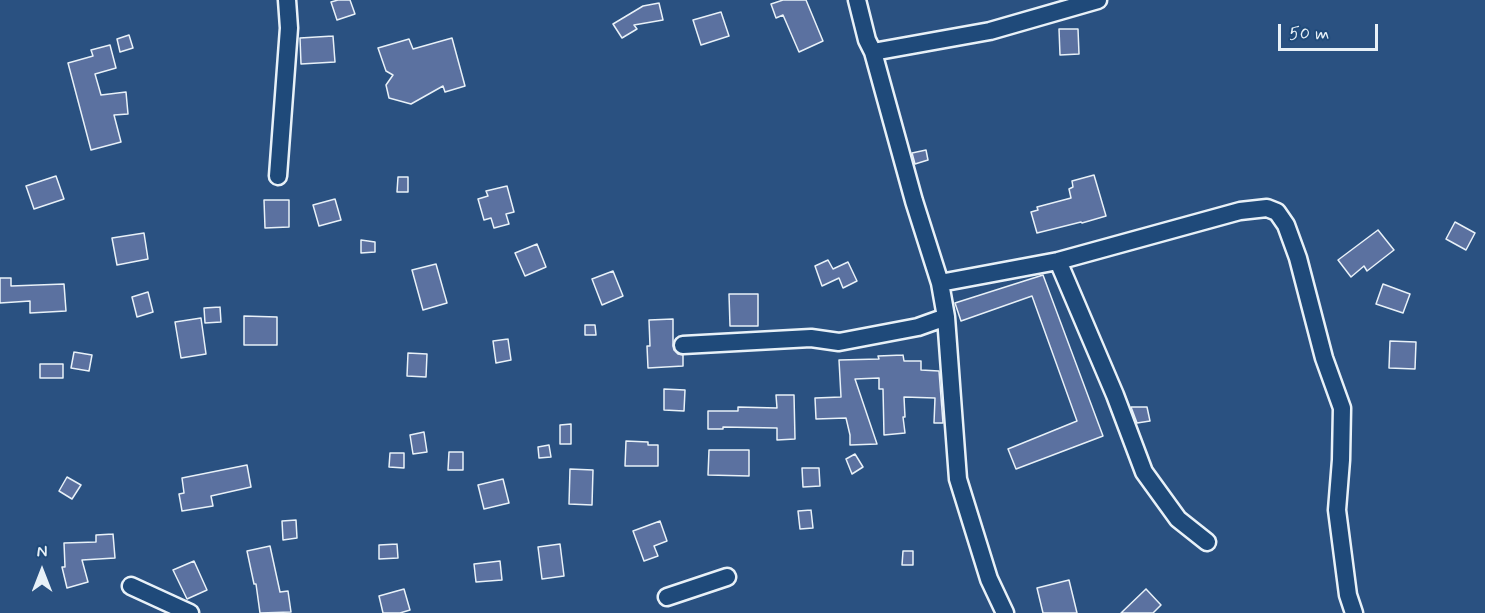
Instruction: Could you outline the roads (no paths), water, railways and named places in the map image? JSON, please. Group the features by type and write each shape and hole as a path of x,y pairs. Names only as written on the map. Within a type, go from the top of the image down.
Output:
{"street":[{"path":"278,176 289,28 287,0"},
{"path":"857,0 914,201 940,283 946,316 958,479 989,579 1005,613"},
{"path":"873,52 990,32 1089,1"},
{"path":"940,283 1058,261 1240,211 1267,208 1277,212 1286,225 1298,258 1324,358 1342,408 1337,510 1348,595 1354,613"},
{"path":"1058,261 1115,395 1144,472 1178,519 1207,542"},
{"path":"683,345 811,338 839,342 918,327 946,316"},
{"path":"667,597 728,577"},
{"path":"131,586 190,613"}]}
